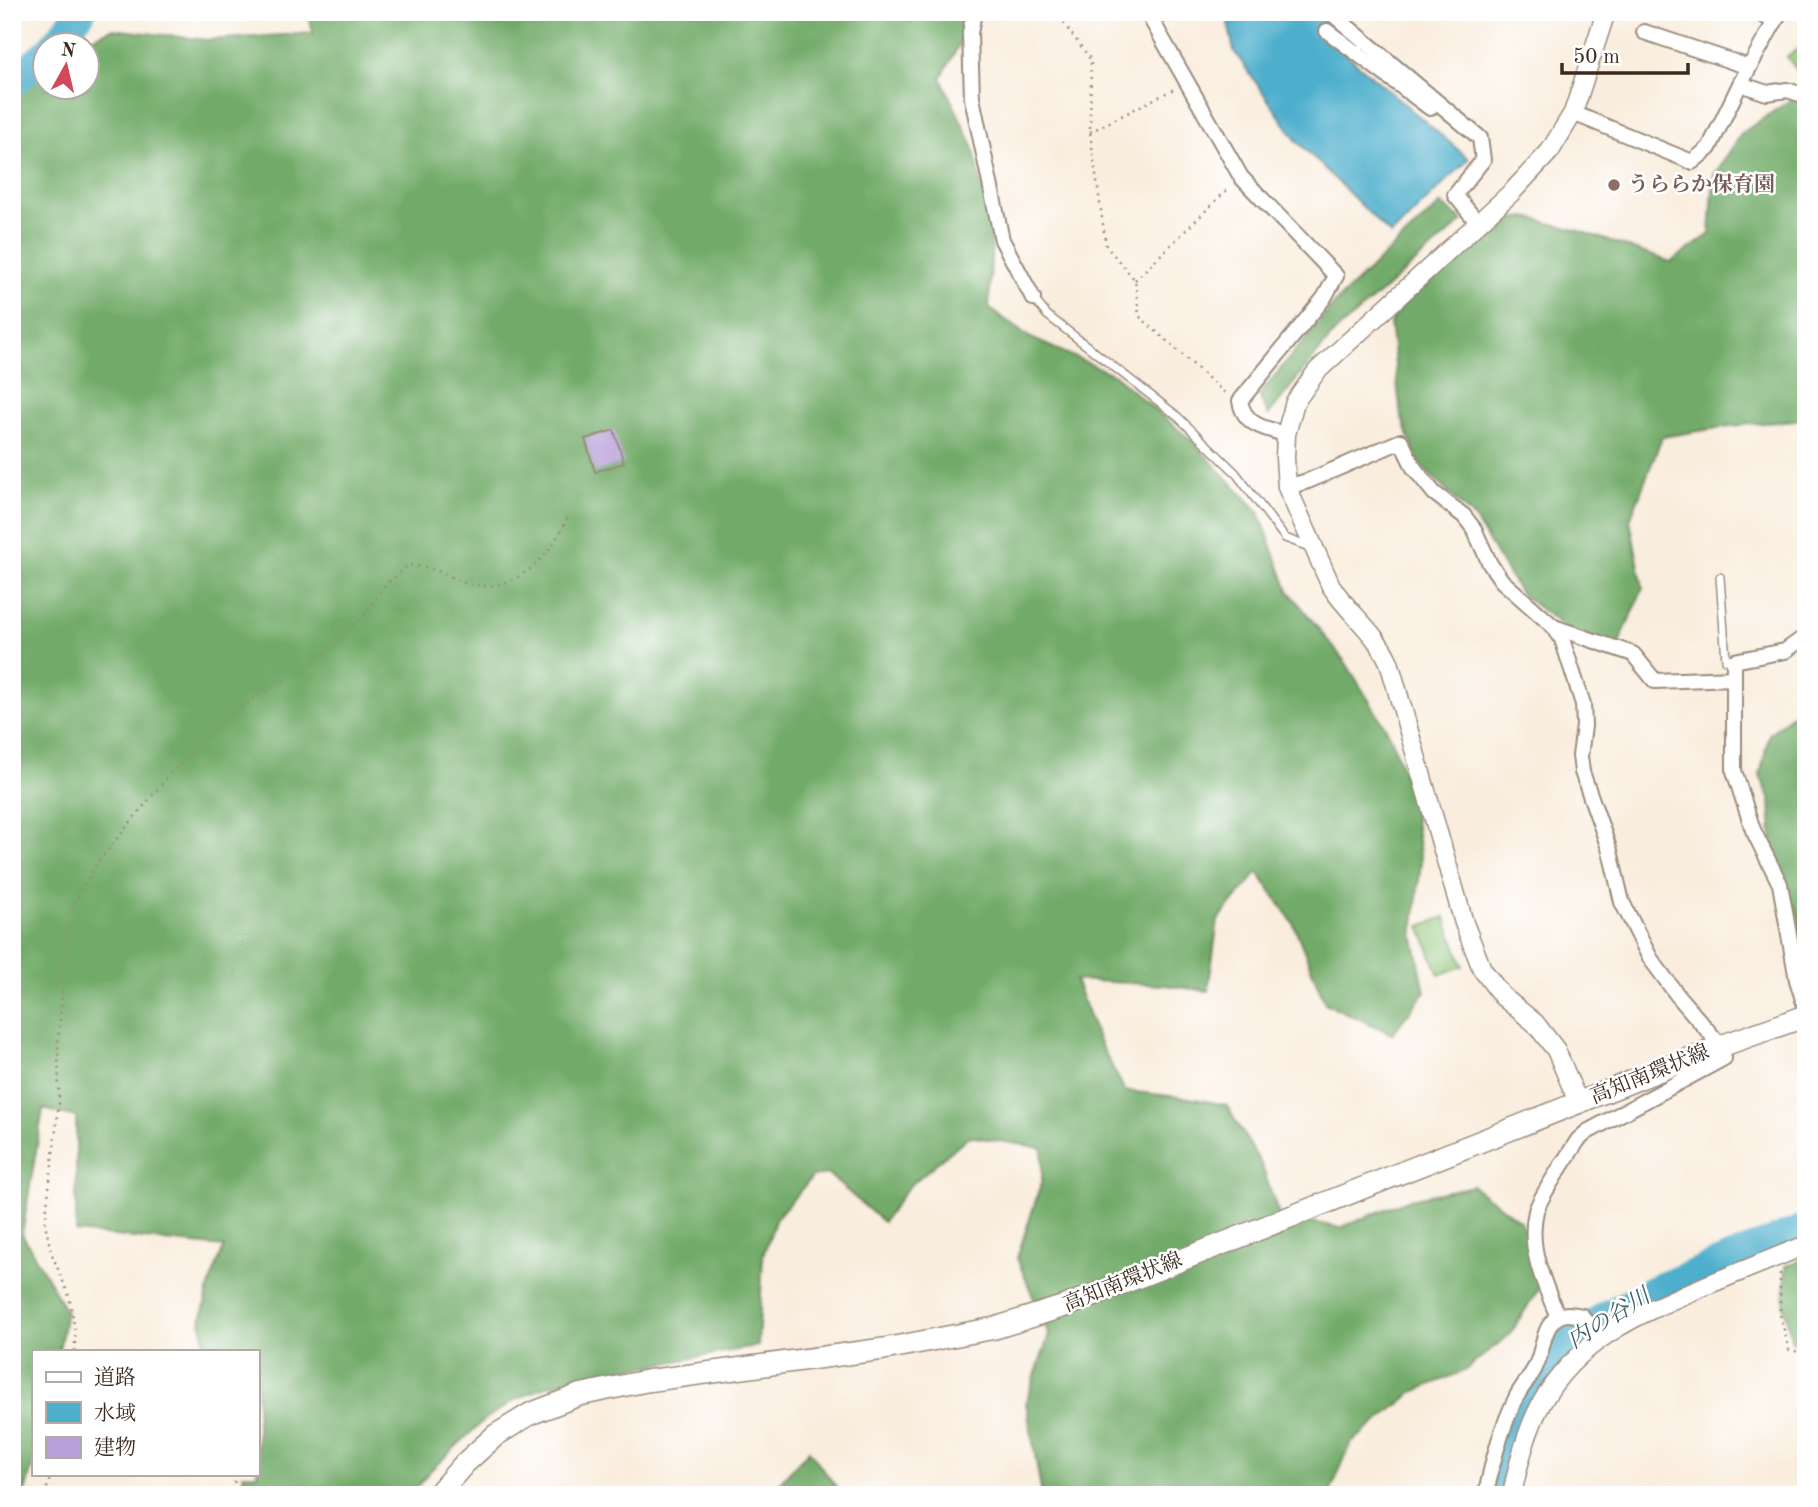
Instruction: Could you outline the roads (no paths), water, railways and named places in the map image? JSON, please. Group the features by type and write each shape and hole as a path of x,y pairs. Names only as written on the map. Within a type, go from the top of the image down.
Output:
{"main road":[{"name":"高知南環状線","path":"437,1495 496,1435 530,1414 579,1395 646,1381 884,1349 995,1328 1068,1306 1721,1046 1806,1016"}],"street":[{"path":"974,12 970,33 972,98 1002,240 1033,299"},
{"path":"1147,12 1241,177 1336,276 1324,298 1240,401 1242,411 1260,428 1286,434"},
{"path":"1329,12 1480,138 1483,160 1455,195 1478,223"},
{"path":"1579,1104 1556,1050 1535,1023 1502,996 1482,968 1464,923 1389,662 1380,644 1339,599 1287,487 1286,434 1295,402 1317,371 1512,192 1550,151 1573,113 1606,12"},
{"path":"1573,113 1692,162 1709,148 1777,17 1758,12"},
{"path":"1327,31 1460,130 1465,126"},
{"path":"1644,32 1749,67"},
{"path":"1740,84 1767,93 1787,90 1806,96"},
{"path":"1287,487 1308,481 1401,441 1414,468 1434,493 1464,516 1474,529 1490,564 1502,581 1554,627 1562,639 1583,704 1584,726 1580,756 1582,772 1610,851 1622,902 1650,958 1721,1046 1724,1058 1587,1132 1578,1140 1536,1209 1537,1265 1558,1317"},
{"path":"1554,627 1633,654 1655,681 1734,678"},
{"path":"1806,636 1785,651 1734,661 1734,771 1753,830 1780,884 1797,980 1806,1009"},
{"path":"1512,1495 1524,1445 1542,1403 1567,1367 1596,1335 1806,1245"},
{"path":"1486,1495 1508,1416 1535,1368 1549,1325 1558,1317 1569,1313 1581,1316 1596,1335"}],"lane":[{"path":"1033,299 1047,314 1176,415 1235,472 1285,538 1316,549"},
{"path":"1720,577 1726,660 1734,661"}],"water":[{"path":"1244,12 1308,12 1323,23 1319,31 1469,159 1391,235 1297,141 1234,51 1228,23"}],"waterway":[{"path":"65,32 81,12"},
{"path":"12,83 32,65"},
{"name":"内の谷川","path":"1498,1495 1507,1446 1528,1396 1561,1348 1604,1317 1652,1291 1806,1228"}],"place":[{"name":"うららか保育園","path":"1614,185"}]}
